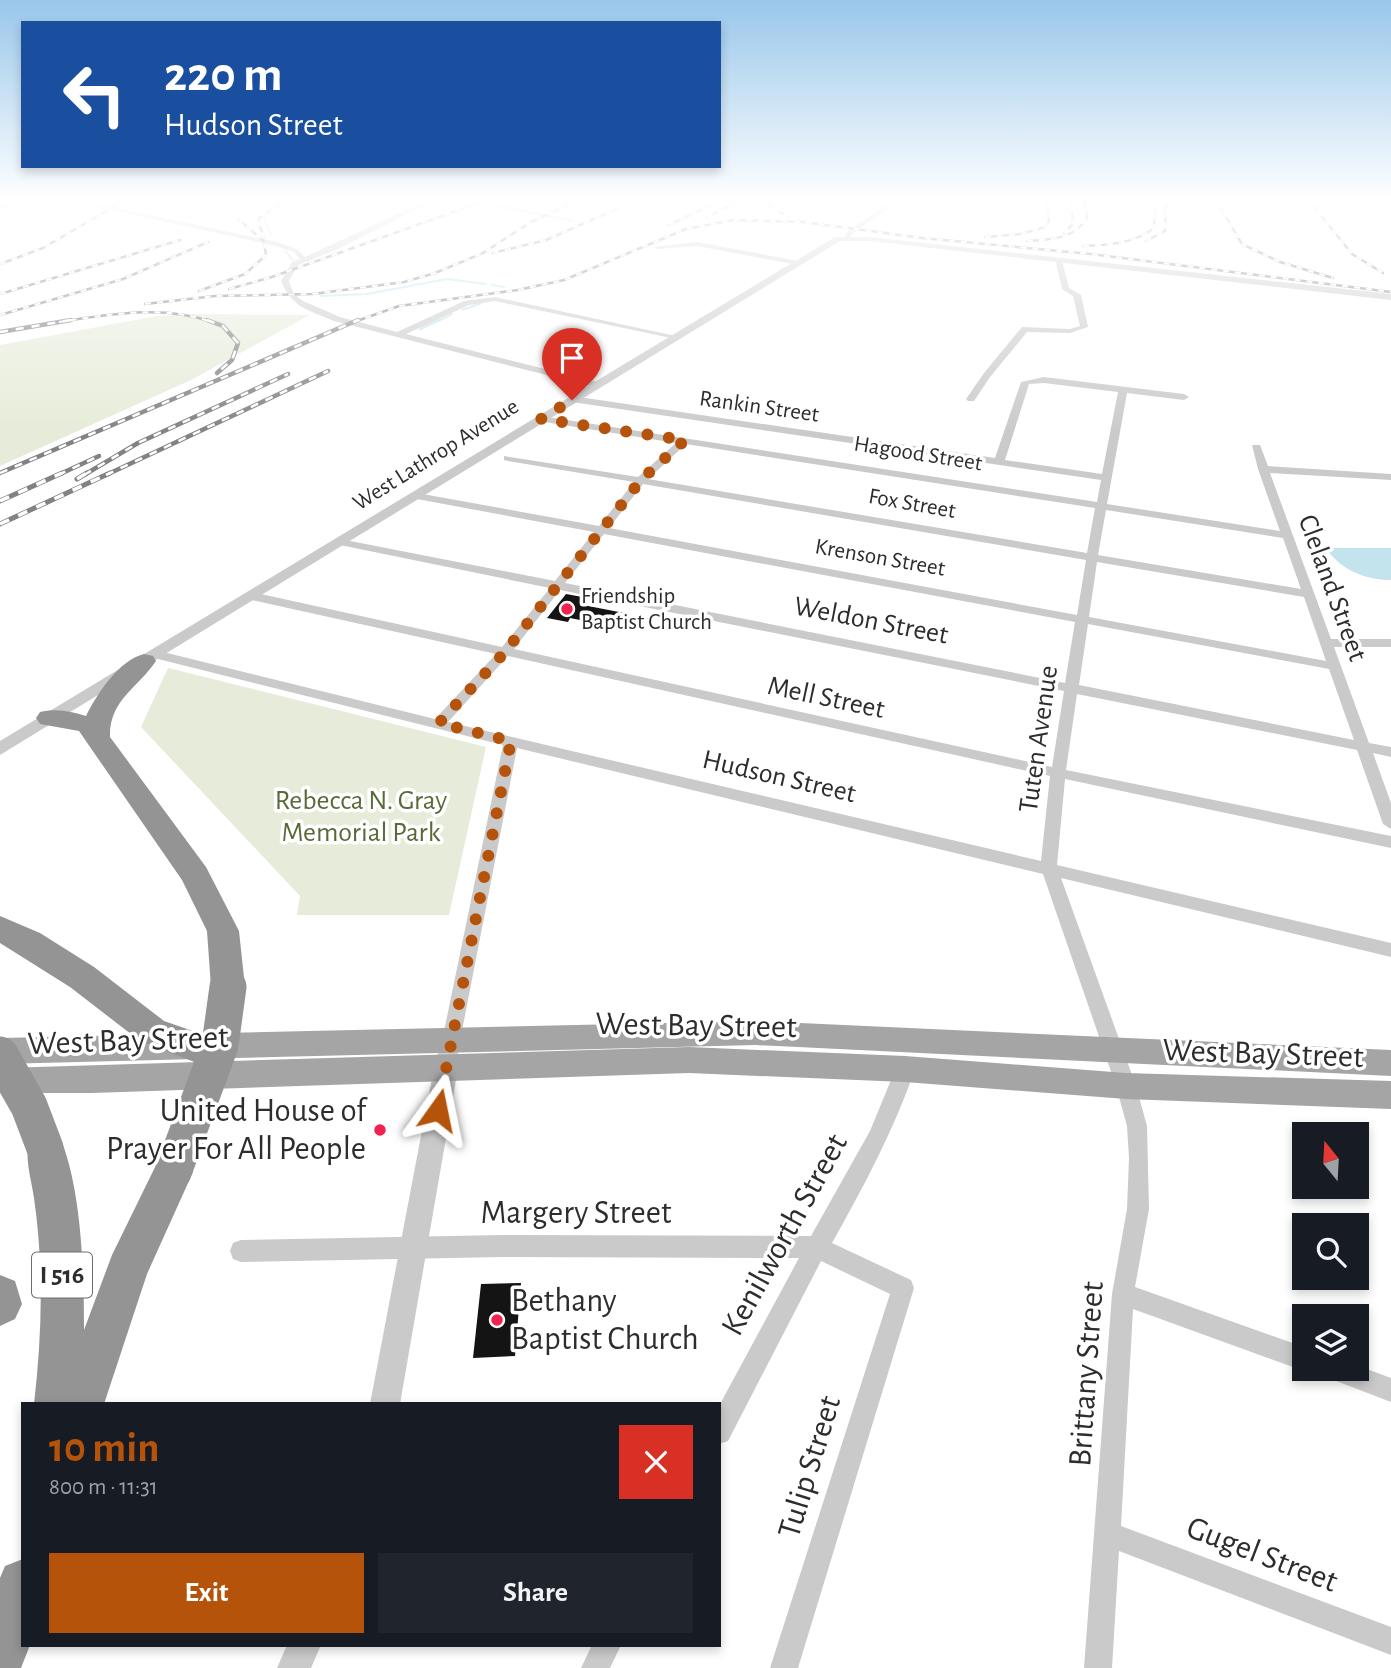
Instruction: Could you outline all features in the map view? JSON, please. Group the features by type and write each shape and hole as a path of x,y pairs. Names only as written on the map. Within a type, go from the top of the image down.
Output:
{"highway":[{"path":"97,737 96,728 107,703 149,657"},
{"path":"49,718 79,720 88,725 103,750 195,875 223,931 228,987 220,1045 173,1172 127,1270 82,1402"},
{"path":"0,928 28,942 82,977 152,1031 197,1048"},
{"name":"I 516","path":"0,1053 29,1105 45,1148 61,1233 62,1337 57,1402"},
{"name":"I 516","path":"0,1296 0,1304"},
{"path":"0,1655 21,1590"}],"main road":[{"name":"West Bay Street","path":"0,1081 92,1080 755,1033 1391,1063"},
{"name":"West Bay Street","path":"0,1053 197,1048 689,1060 905,1069 1126,1086 1391,1095"}],"street":[{"path":"286,280 291,295 300,303 337,318 598,385"},
{"name":"West Lathrop Avenue","path":"0,749 770,280"},
{"path":"971,399 987,375 1026,329 1070,331 1084,327 1077,295 1066,289 1063,280"},
{"path":"1237,280 1391,297"},
{"path":"399,334 467,303 495,299 676,337"},
{"path":"999,462 1025,382 1044,380 1184,397"},
{"name":"Tuten Avenue","path":"1123,390 1058,773 1049,867 1126,1086"},
{"name":"Rankin Street","path":"572,400 1107,478"},
{"name":"Hagood Street","path":"541,419 1287,535"},
{"path":"439,723 504,653 641,480 685,440"},
{"name":"Cleland Street","path":"1256,447 1391,824"},
{"name":"Fox Street","path":"508,458 1308,594"},
{"path":"1263,469 1391,477"},
{"name":"Krenson Street","path":"417,496 461,506 604,528 1334,666"},
{"name":"Weldon Street","path":"340,542 1391,752"},
{"name":"Mell Street","path":"252,596 1058,773 1391,842"},
{"path":"1326,643 1391,643"},
{"name":"Hudson Street","path":"149,657 439,723 1391,950"},
{"path":"385,1402 412,1247 511,741"},
{"name":"Kenilworth Street","path":"721,1428 817,1247 848,1198 884,1126 905,1069"},
{"name":"Brittany Street","path":"1098,1668 1123,1294 1138,1209 1137,1126 1126,1086"},
{"name":"Margery Street","path":"241,1251 412,1247 817,1247 903,1288"},
{"name":"Tulip Street","path":"784,1668 903,1288"},
{"path":"1123,1294 1292,1355"},
{"path":"1366,1381 1391,1390"},
{"name":"Gugel Street","path":"1108,1534 1391,1641"},
{"path":"294,1668 303,1647"},
{"path":"595,1668 606,1647"}],"green space":[{"path":"310,315 191,380 0,466 0,345 157,316"},
{"name":"Rebecca N. Gray Memorial Park","path":"168,668 486,747 449,915 297,915 300,896 141,727"}],"water":[{"path":"1326,548 1391,548 1391,580 1354,572 1332,556"}],"building":[{"name":"Friendship Baptist Church","path":"566,594 588,598 583,605 624,613 615,627 570,618 568,622 547,618"},
{"name":"Bethany Baptist Church","path":"521,1283 515,1356 473,1358 481,1284"}],"waterway":[{"path":"322,294 321,296 367,294 443,280"},
{"path":"454,280 486,284"},
{"path":"492,285 504,287"},
{"path":"462,310 482,303"},
{"path":"436,322 452,314"},
{"path":"420,329 439,320"}],"railway":[{"path":"0,294 47,280"},
{"path":"0,315 120,280"},
{"path":"199,291 229,280"},
{"path":"229,289 262,280"},
{"path":"145,304 215,296 313,294 411,280"},
{"path":"354,322 399,306 518,290 564,280"},
{"path":"1295,280 1391,292"},
{"path":"60,322 155,312 174,313 211,322"},
{"path":"60,322 71,320"},
{"path":"207,320 223,326 238,343 232,360 217,373"},
{"path":"0,473 358,320"},
{"path":"0,332 60,322"},
{"path":"106,475 328,371"},
{"path":"84,475 138,443 288,374"},
{"path":"58,475 99,456"},
{"path":"0,501 62,473"},
{"path":"77,479 87,473"},
{"path":"0,524 110,473"}],"place":[{"name":"Friendship Baptist Church","path":"567,609"},
{"name":"United House of Prayer For All People","path":"380,1130"},
{"name":"Bethany Baptist Church","path":"497,1320"}],"route":[{"path":"438,1110 511,741 439,723 504,653 641,480 685,440 541,419 572,400"}]}
